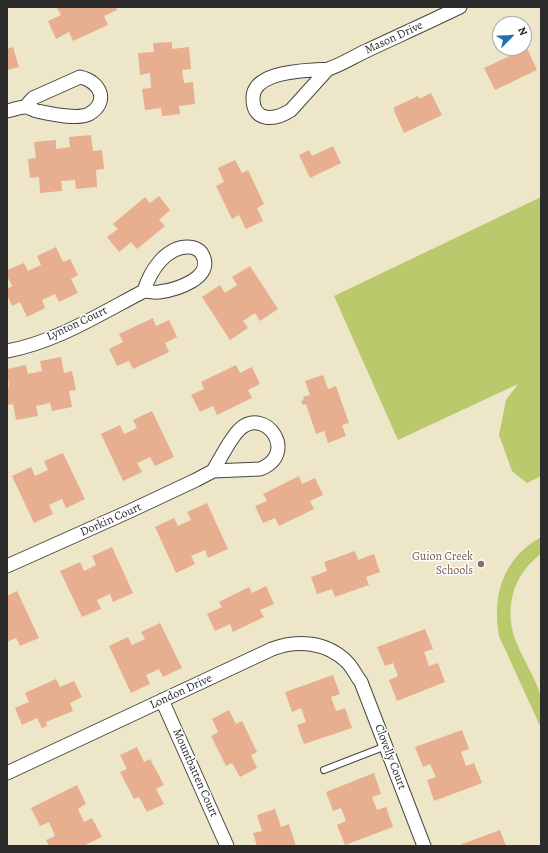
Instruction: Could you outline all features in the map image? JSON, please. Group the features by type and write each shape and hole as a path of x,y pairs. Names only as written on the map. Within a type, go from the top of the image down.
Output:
{"street":[{"name":"Mason Drive","path":"328,69 290,110 284,114 267,118 260,115 256,110 253,103 253,96 255,89 262,80 292,72 328,69 460,7"},
{"path":"7,111 25,107 36,111 74,117 84,116 97,108 100,102 100,96 96,84 80,77 33,98 25,107"},
{"name":"Lynton Court","path":"7,351 34,344 72,329 144,291 157,293 173,290 189,284 202,272 204,260 202,253 191,247 184,247 172,251 166,255 148,279 144,291"},
{"name":"Dorkin Court","path":"7,566 130,511 213,471 260,469 272,462 276,456 278,448 274,434 263,424 247,424 240,428 213,471"},
{"name":"London Drive","path":"7,773 272,649 289,644 306,644 326,649 348,663 353,670"},
{"name":"Clovelly Court","path":"353,670 361,682 424,846"},
{"name":"Mountbatten Court","path":"162,700 227,846"}],"lane":[{"path":"324,770 386,746"}],"green space":[{"path":"541,197 541,476 527,483 512,471 499,435 506,400 518,384 398,440 334,296"},
{"path":"541,537 541,554 523,572 517,583 513,594 511,619 517,644 540,694 542,706 541,728 499,636 497,606 503,579 509,567 517,556"}],"building":[{"path":"116,7 117,10 104,16 108,25 73,41 69,32 56,39 48,21 61,15 57,8"},
{"path":"172,42 172,49 189,47 191,69 182,70 184,83 193,82 195,104 179,106 180,114 162,116 161,108 145,110 142,89 151,88 150,73 140,75 138,53 154,52 153,43"},
{"path":"13,47 19,67 7,70 7,49"},
{"path":"510,56 531,56 537,70 495,90 484,68"},
{"path":"431,93 442,115 404,133 393,108 418,96 419,99"},
{"path":"91,135 93,151 102,150 104,169 96,170 97,187 76,189 75,180 61,181 62,191 40,193 39,177 30,178 28,159 36,158 34,142 56,140 56,149 70,147 69,137"},
{"path":"333,146 341,163 310,178 299,155 309,150 312,156"},
{"path":"235,160 242,173 248,170 264,204 257,208 263,221 246,229 239,215 232,219 216,186 224,182 218,168"},
{"path":"159,196 170,210 159,220 165,226 137,249 131,242 119,252 107,237 118,229 113,224 145,197 150,203"},
{"path":"56,247 63,262 70,259 78,275 71,279 78,293 59,302 55,294 42,300 45,308 27,317 20,302 12,306 7,295 7,289 12,286 7,276 7,270 24,263 28,271 41,265 37,256"},
{"path":"250,266 278,309 260,321 255,313 243,321 248,328 230,340 202,297 220,285 225,293 237,285 232,277"},
{"path":"153,318 156,326 169,320 177,337 165,343 169,352 133,369 129,361 117,366 109,349 123,342 119,334"},
{"path":"61,357 64,373 72,371 76,390 69,391 72,407 52,411 50,403 36,406 38,416 16,420 13,404 7,405 7,387 9,387 7,369 26,365 28,374 42,371 40,361"},
{"path":"236,365 240,373 252,367 260,384 248,390 252,398 217,415 213,406 200,412 191,395 204,389 201,382"},
{"path":"323,375 328,389 336,386 349,423 342,425 346,436 328,443 324,431 316,434 306,404 303,405 301,401 304,400 303,397 310,395 305,381"},
{"path":"152,411 174,457 155,466 150,457 137,463 142,472 123,481 101,434 120,425 124,434 137,428 133,420"},
{"path":"63,453 85,499 66,508 62,499 49,505 53,514 34,523 12,476 31,467 35,476 48,470 44,461"},
{"path":"299,476 302,484 315,478 323,495 310,501 314,509 279,526 275,518 263,523 255,506 267,501 263,494"},
{"path":"207,503 228,549 208,558 205,550 191,556 195,564 176,573 155,527 174,518 178,526 191,520 187,512"},
{"path":"112,547 133,593 113,602 110,594 97,600 101,609 82,617 60,571 80,562 84,571 96,565 92,556"},
{"path":"355,551 358,560 374,554 380,572 366,577 369,585 335,597 332,589 317,594 311,577 327,571 324,562"},
{"path":"266,586 274,604 260,610 264,617 233,632 230,624 215,631 207,614 222,607 219,602 249,587 252,593"},
{"path":"17,591 39,638 20,646 16,638 7,642 7,596"},
{"path":"160,623 182,668 163,677 159,669 146,675 150,684 131,693 109,646 128,637 132,645 145,639 141,632"},
{"path":"425,629 433,649 424,652 429,666 438,663 445,682 397,701 389,680 398,676 393,663 385,666 377,647"},
{"path":"333,675 340,694 331,697 336,711 345,708 352,728 304,744 297,725 306,722 301,708 292,712 285,692"},
{"path":"56,679 60,687 74,681 82,697 70,703 73,711 46,722 47,726 42,728 37,718 22,725 15,708 29,702 25,693"},
{"path":"229,710 236,724 242,721 257,752 251,755 257,768 240,777 232,763 226,766 211,736 218,732 212,719"},
{"path":"462,730 469,749 461,752 466,766 474,763 482,783 434,801 427,780 436,777 430,764 423,767 415,747"},
{"path":"137,747 144,762 150,759 164,785 156,789 164,804 147,812 139,797 134,799 120,772 127,769 120,755"},
{"path":"374,773 381,794 372,797 377,810 386,807 393,827 345,845 337,825 346,821 341,808 333,811 326,792"},
{"path":"77,785 86,804 78,809 84,822 92,818 102,837 83,846 49,846 46,840 55,836 49,822 40,826 31,808"},
{"path":"275,809 281,827 289,824 296,846 257,846 253,833 262,831 257,815"},
{"path":"500,830 506,846 457,846"}],"place":[{"name":"Guion Creek Schools","path":"481,564"}]}
